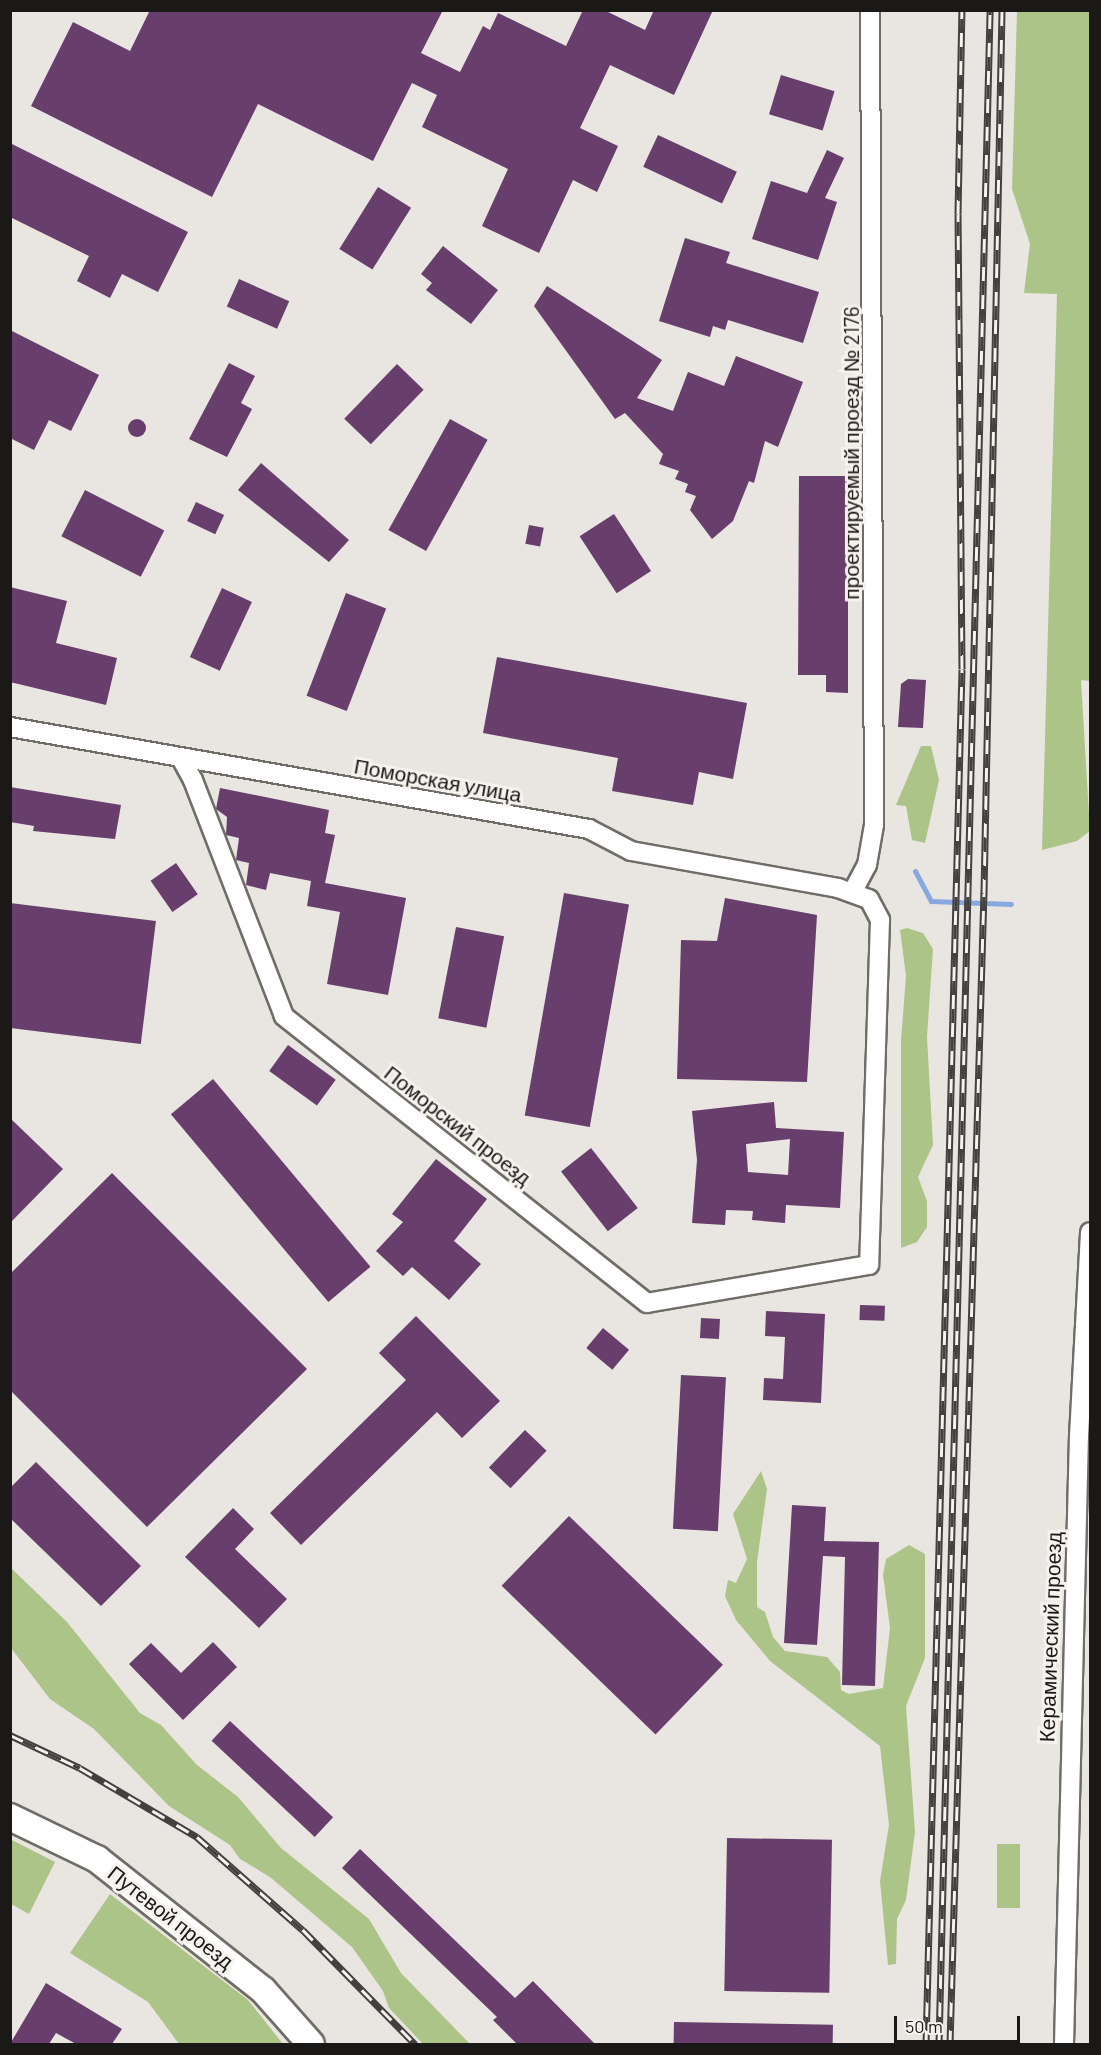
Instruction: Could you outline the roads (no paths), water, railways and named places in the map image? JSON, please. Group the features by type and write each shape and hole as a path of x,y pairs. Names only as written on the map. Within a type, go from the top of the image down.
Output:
{"street":[{"name":"проектируемый проезд № 2176","path":"853,891 867,865 874,825 870,10"},
{"name":"Поморская улица","path":"10,727 589,829 631,850 853,891"},
{"name":"Поморский проезд","path":"180,757 193,780 284,1016 646,1303 869,1265 880,920 869,899 853,891"},
{"name":"Керамический проезд","path":"1064,2044 1077,1484 1090,1232"},
{"name":"Путевой проезд","path":"10,1817 97,1859 263,1990 311,2044"}],"waterway":[{"path":"915,871 931,901 1011,904"}],"railway":[{"path":"926,2044 962,669 958,214 962,10"},
{"path":"939,2044 990,10"},
{"path":"950,2044 984,893 1002,10"},
{"path":"10,1735 80,1768 197,1837 303,1930 415,2044"}]}
